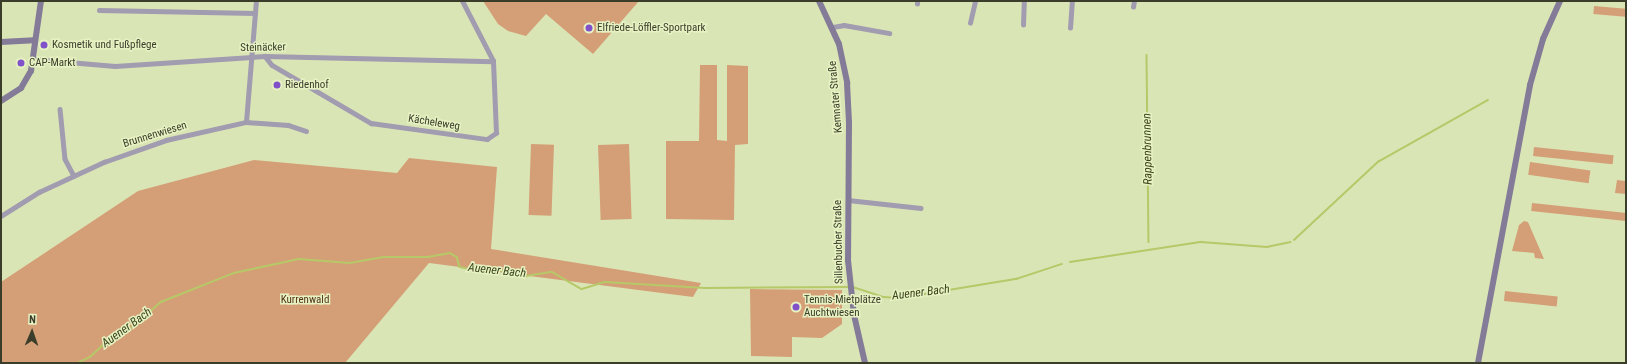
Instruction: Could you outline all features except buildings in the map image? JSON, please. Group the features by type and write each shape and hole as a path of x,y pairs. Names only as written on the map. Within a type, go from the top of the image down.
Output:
{"street":[{"path":"1,101 21,88 28,78 34,59 34,40 41,1"},
{"path":"246,122 253,56 256,1"},
{"path":"462,1 493,61"},
{"name":"Kemnater Straße","path":"819,1 833,27 843,56 847,83 849,142"},
{"path":"970,23 975,1"},
{"path":"1023,25 1024,1"},
{"path":"1070,28 1072,1"},
{"path":"1134,1 1134,7"},
{"path":"1478,363 1529,90 1540,46 1560,1"},
{"path":"99,10 255,13"},
{"path":"833,27 844,26 889,33"},
{"path":"1,42 34,40"},
{"name":"Steinäcker","path":"34,59 115,66 253,56 493,61"},
{"name":"Kächeleweg","path":"265,56 272,65 371,123 480,139 494,136 493,61"},
{"path":"60,109 65,159 74,176"},
{"name":"Brunnenwiesen","path":"1,216 39,192 146,146 246,122 288,125 306,131"},
{"name":"Sillenbucher Straße","path":"849,142 848,200 850,286 865,363"},
{"path":"848,200 921,208"}],"green space":[{"name":"Elfriede-Löffler-Sportpark","path":"483,1 639,1 593,54 546,14 526,36 508,31 498,24"},
{"path":"1594,6 1626,9 1625,17 1593,14"},
{"path":"700,65 717,65 717,140 727,141 727,65 748,66 748,144 735,145 734,220 666,219 666,141 699,141"},
{"path":"531,144 554,145 552,216 529,215"},
{"path":"629,144 632,219 601,220 598,145"},
{"path":"1534,147 1614,155 1613,164 1533,156"},
{"name":"Kurrenwald","path":"409,158 497,167 491,249 701,283 693,297 429,263 345,363 1,363 1,282 138,191 254,160 397,173"},
{"path":"1530,162 1590,170 1589,183 1528,175"},
{"path":"1617,180 1626,181 1626,194 1615,193"},
{"path":"1532,203 1626,213 1626,221 1531,211"},
{"path":"1524,221 1528,222 1544,259 1535,258 1534,253 1512,251 1519,225"},
{"name":"Tennis-Mietplätze Auchtwiesen","path":"750,289 842,290 842,324 822,338 792,337 792,357 751,356"},
{"path":"1505,291 1558,297 1557,306 1504,301"}],"waterway":[{"name":"Rappenbrunnen","path":"1147,55 1149,242"},
{"path":"1294,240 1378,162 1488,100"},
{"path":"1070,262 1201,242 1267,247 1290,242"},
{"name":"Auener Bach","path":"78,363 90,357 107,341 133,327 161,302 234,273 299,259 350,263 383,257 428,257 450,253 457,257 460,267 479,271 490,268 526,276 552,272 582,289 605,282 705,288 849,287"},
{"name":"Auener Bach","path":"853,287 884,297 900,298 1016,279 1062,264"}],"place":[{"name":"Elfriede-Löffler-Sportpark","path":"589,28"},
{"name":"Kosmetik und Fußpflege","path":"44,45"},
{"name":"CAP-Markt","path":"21,63"},
{"name":"Riedenhof","path":"277,85"},
{"name":"Tennis-Mietplätze Auchtwiesen","path":"796,307"}]}
